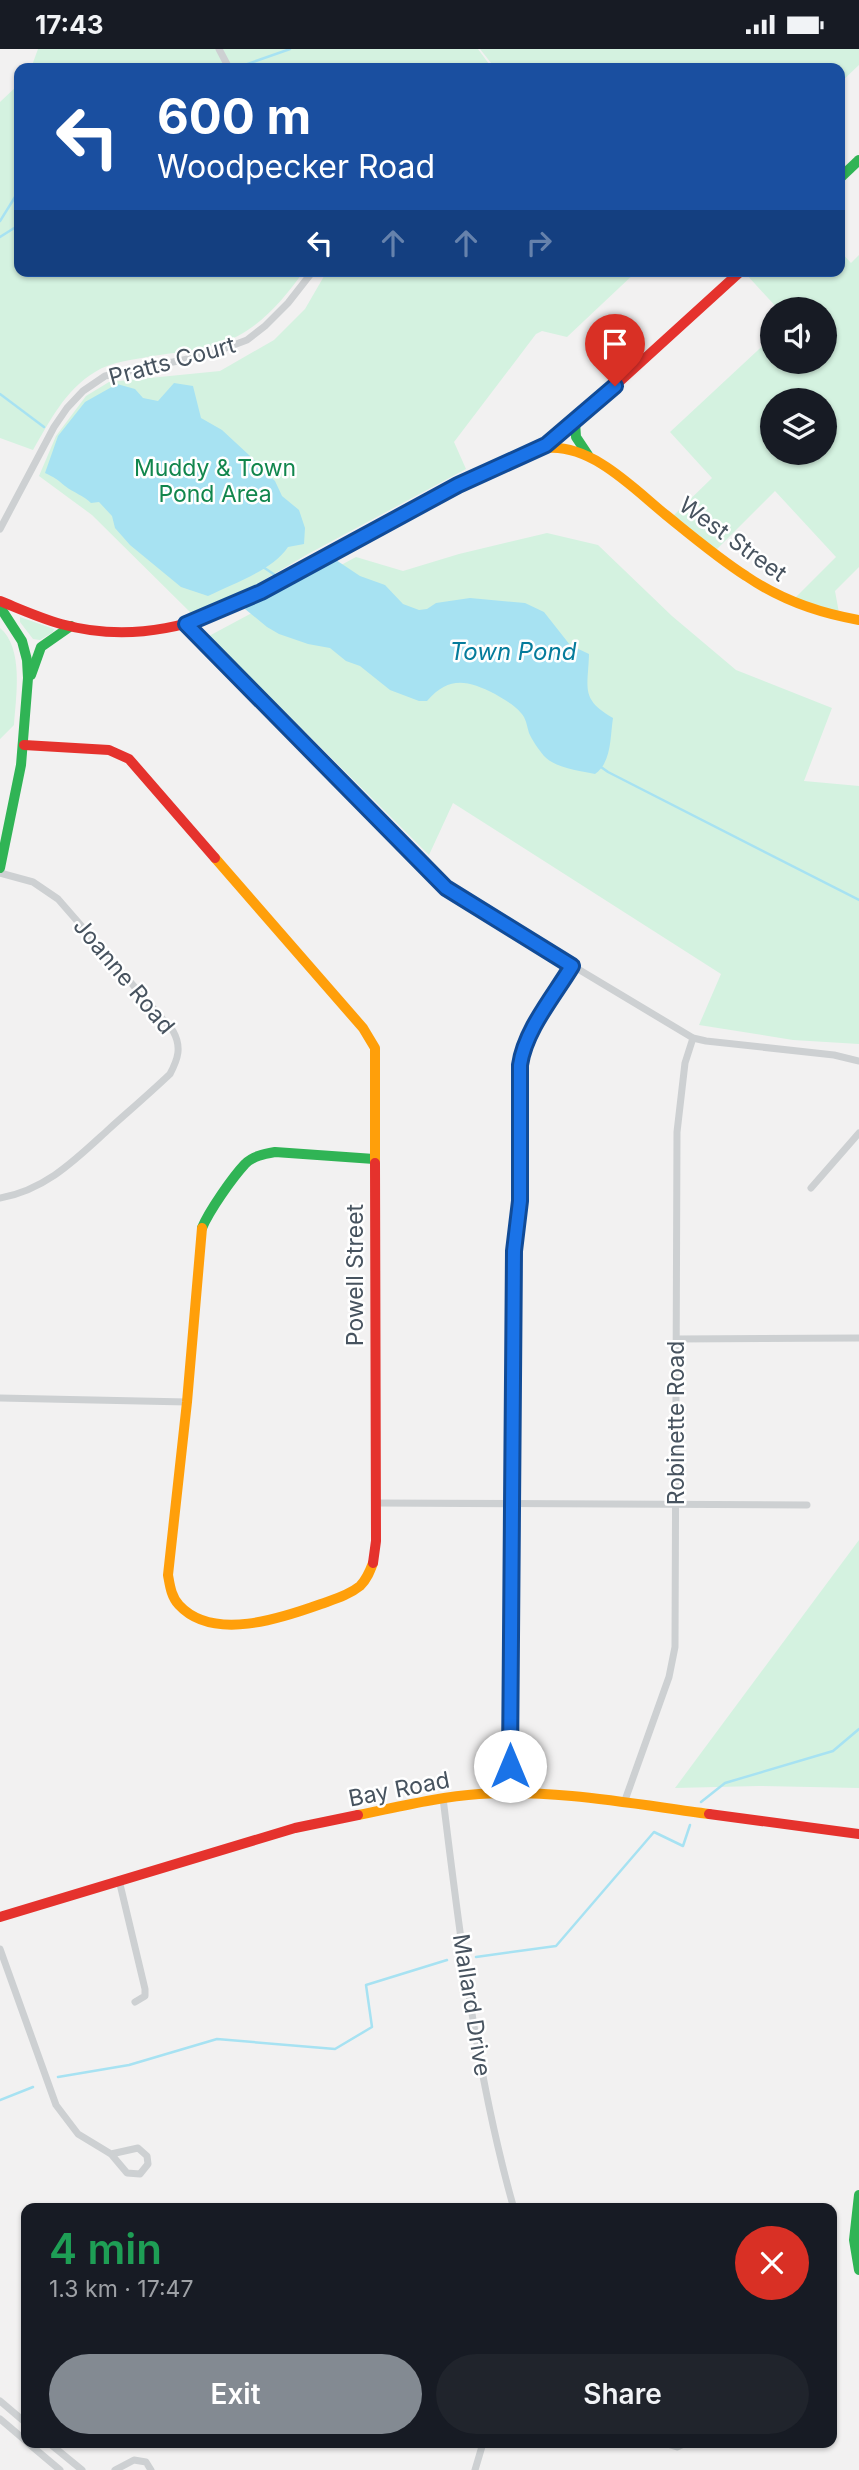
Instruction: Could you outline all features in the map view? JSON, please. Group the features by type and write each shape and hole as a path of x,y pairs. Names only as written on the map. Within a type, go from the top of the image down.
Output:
{"street":[{"path":"845,173 859,160"},
{"name":"Pratts Court","path":"0,529 54,428 67,408 83,391 105,376 208,355 247,341 288,303 308,277"},
{"path":"537,450 575,422 734,277"},
{"name":"West Street","path":"575,422 578,442 596,463"},
{"name":"West Street","path":"0,601 71,626 122,630 186,624 261,592 458,485 537,450 554,448 569,450 619,478 717,556 764,589 807,609 859,621"},
{"path":"0,607 17,629 26,652 28,689 24,745 0,871"},
{"path":"186,624 446,888 693,1038 834,1055 859,1061"},
{"path":"28,689 34,662 41,647 71,626"},
{"name":"Powell Street","path":"24,745 109,750 129,759 363,1028 373,1043 375,1054 372,1566 366,1579 355,1589 297,1613 267,1622 237,1623 208,1620 192,1615 171,1596 168,1575 187,1402 201,1232 208,1215 238,1172 256,1156 269,1152 374,1159"},
{"name":"Joanne Road","path":"0,871 33,882 58,899 173,1031 179,1048 178,1058 170,1074 62,1171 39,1186 0,1198"},
{"path":"509,1792 514,1251 520,1201 520,1065 532,1033 572,966"},
{"name":"Robinette Road","path":"624,1803 673,1663 678,1121 685,1063 693,1038"},
{"path":"811,1188 859,1133"},
{"path":"677,1339 859,1338"},
{"path":"0,1398 187,1402"},
{"path":"374,1503 807,1505"},
{"name":"Bay Road","path":"0,1917 295,1828 443,1798 509,1792 558,1794 859,1834"},
{"name":"Mallard Drive","path":"443,1798 457,1911 487,2101 512,2203"},
{"path":"119,1880 145,1989 145,1996 135,2001"},
{"path":"0,1949 56,2105 78,2134 111,2154 131,2175 140,2174 148,2164 147,2156 138,2148 111,2154"},
{"path":"859,2195 854,2241 859,2270"},
{"path":"0,2401 21,2419"},
{"path":"0,2419 21,2437"},
{"path":"34,2448 61,2470"},
{"path":"56,2448 82,2470"},
{"path":"475,2470 482,2448"},
{"path":"115,2470 127,2462 138,2460 146,2462 152,2470"}],"green space":[{"path":"38,49 478,49 488,63 33,63"},
{"path":"480,49 859,49 859,65 845,78 845,63 491,63"},
{"path":"14,89 14,277 300,277 266,316 229,340 200,349 108,365 84,379 52,417 33,450 0,438 0,102"},
{"path":"859,255 859,567 835,591 839,613 794,599 836,557 775,491 716,550 673,516 712,478 670,432 760,348 760,374 837,374 837,297 767,297 749,277 845,277 845,256 851,263"},
{"name":"Muddy & Town Pond Area","path":"324,277 631,277 567,337 542,331 536,334 454,442 466,469 308,554 206,614 194,616 92,515 39,476 56,436 86,396 109,382 220,371 274,340 305,309"},
{"path":"547,533 598,545 672,616 736,670 832,708 804,781 859,786 859,1044 793,1040 699,1025 721,974 453,803 429,855 209,636 356,557 403,571 459,554"},
{"path":"20,617 54,629 53,632 40,640 33,639 20,622"},
{"path":"0,628 13,648 17,687 14,725 0,739"},
{"path":"859,1540 859,1788 675,1788"}],"water":[{"path":"174,383 193,386 201,418 222,430 275,481 282,496 299,510 305,528 304,544 288,547 273,563 208,596 181,587 130,545 115,528 112,516 99,502 91,503 45,473 58,436 85,402 117,384 135,389 143,398 158,401"},
{"name":"Town Pond","path":"336,560 360,576 385,585 403,604 419,610 427,609 436,603 470,598 525,603 544,612 570,645 589,654 588,692 595,705 613,718 609,749 601,769 595,774 568,768 549,760 534,742 524,717 518,710 485,689 467,683 451,684 443,687 427,701 419,701 390,690 360,666 346,661 330,648 279,634 245,609 280,585 298,581"}],"waterway":[{"path":"250,63 290,49"},
{"path":"0,221 14,199"},
{"path":"0,237 14,228"},
{"path":"0,394 44,427"},
{"path":"263,567 275,575"},
{"path":"601,767 859,900"},
{"path":"701,1802 725,1783 833,1751 859,1729"},
{"path":"476,1957 556,1946 654,1832 683,1846 690,1825"},
{"path":"58,2077 129,2065 217,2039 335,2049 372,2027 366,1985 447,1960"},
{"path":"0,2100 33,2087"}],"traffic: fast":[{"path":"845,173 859,160"},
{"path":"575,422 576,437 588,455"},
{"path":"0,607 22,641 28,678 21,765 0,868"},
{"path":"31,675 41,647 71,626"},
{"path":"202,1228 234,1178 245,1164 255,1157 275,1152 374,1159"},
{"path":"859,2195 854,2240 859,2270"}],"traffic: slow":[{"path":"264,591 498,464 523,453 548,448 565,449 597,461 715,554 773,592 829,614 859,620"},
{"path":"215,858 363,1028 375,1048 375,1163"},
{"path":"202,1228 168,1575 174,1598 193,1616 210,1622 248,1624 305,1610 351,1592 365,1581 373,1563"},
{"path":"358,1815 448,1797 508,1793 594,1798 709,1814"}],"traffic: jam":[{"path":"541,448 575,422 734,277"},
{"path":"0,601 61,624 88,630 140,632 191,622 264,591"},
{"path":"24,745 109,750 129,759 215,858"},
{"path":"373,1563 376,1541 375,1163"},
{"path":"709,1814 859,1834"},
{"path":"0,1917 295,1828 358,1815"}],"route":[{"path":"510,1766 514,1251 520,1201 520,1065 532,1033 572,966 463,900 438,881 186,624 261,592 391,519 525,453 537,450 575,422 615,386"}]}
